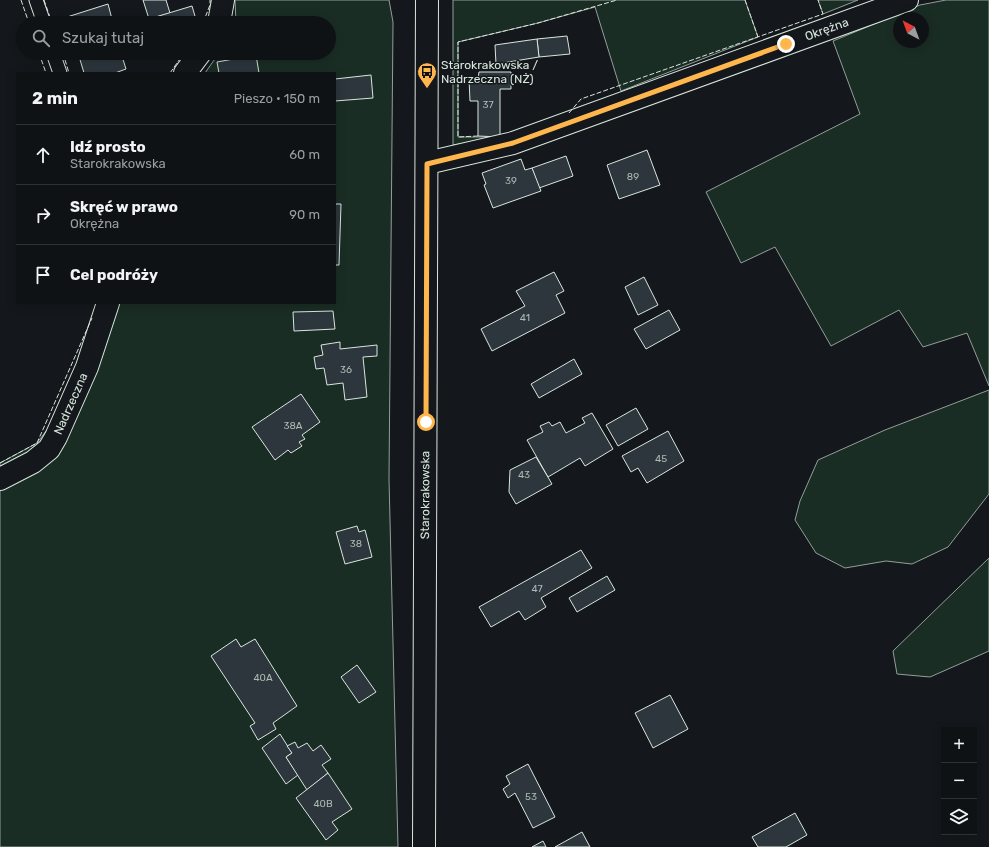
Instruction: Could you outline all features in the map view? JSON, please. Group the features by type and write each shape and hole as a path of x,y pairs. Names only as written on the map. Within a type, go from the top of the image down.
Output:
{"street":[{"path":"221,16 224,0"},
{"name":"Starokrakowska","path":"424,847 427,164 426,0"},
{"name":"Okrężna","path":"427,164 513,143 907,0"},
{"path":"186,72 195,60"},
{"name":"Nadrzeczna","path":"0,479 33,462 49,448 56,437 87,367 108,304"}],"lane":[{"path":"36,0 42,16"},
{"path":"55,60 60,72"}],"green space":[{"path":"235,0 389,0 393,22 389,479 398,847 0,847 0,463 37,443 94,367 118,304 336,304 336,72 206,72 214,60 336,60 336,16 236,16"},
{"path":"453,0 745,0 758,37 621,91 595,7 538,23 458,42 458,137 500,137 453,145"},
{"path":"818,0 858,0 823,14"},
{"path":"946,0 989,0 989,386 967,333 923,347 899,310 831,346 775,247 741,263 706,192 860,114 833,41 893,16 893,48 929,48 929,12 903,12 920,5"},
{"path":"989,390 989,494 948,547 912,564 886,561 845,568 816,553 795,520 800,501 818,460 885,430"},
{"path":"989,558 989,651 930,677 897,674 893,651"}],"building":[{"path":"143,0 166,0 170,13 160,16 148,16"},
{"path":"108,4 111,16 70,16"},
{"path":"192,6 195,16 159,16"},
{"path":"567,36 570,54 539,57 537,39"},
{"path":"537,39 539,57 496,64 495,45"},
{"path":"80,60 123,60 126,69 118,72 84,72"},
{"path":"228,60 257,60 259,72 219,72 217,62"},
{"path":"479,72 511,72 511,89 500,89 500,137 478,136 478,101 470,101 469,79 478,79"},
{"path":"371,75 373,98 336,101 336,79"},
{"path":"647,150 660,185 619,199 607,165"},
{"path":"566,156 573,176 539,188 532,168"},
{"path":"521,159 525,170 532,168 541,191 493,208 484,185 486,184 482,173"},
{"path":"336,204 341,204 339,265 336,265"},
{"path":"554,272 564,291 556,295 565,313 492,351 481,329 525,306 516,291"},
{"path":"644,277 658,305 638,315 625,287"},
{"path":"669,310 680,330 646,349 634,329"},
{"path":"333,311 335,329 294,331 293,312"},
{"path":"340,342 340,349 377,345 377,356 363,357 367,397 345,400 343,383 327,385 324,368 316,369 314,357 323,355 321,345"},
{"path":"574,359 582,374 539,398 531,384"},
{"path":"301,394 320,422 302,435 305,439 299,442 302,446 291,453 288,450 275,460 252,427"},
{"path":"636,408 648,429 618,446 606,425"},
{"path":"592,413 613,449 585,466 580,458 548,477 527,440 543,432 540,426 549,422 552,426 560,422 566,433 585,423 582,418"},
{"path":"668,431 684,461 647,483 638,468 631,472 622,456"},
{"path":"536,457 552,484 516,504 509,492 510,470"},
{"path":"357,526 359,532 365,530 372,557 345,564 336,532"},
{"path":"581,550 592,568 541,598 546,607 525,620 519,611 491,627 479,607"},
{"path":"607,576 615,590 577,612 569,598"},
{"path":"236,639 241,647 255,639 297,706 273,723 276,729 258,740 250,726 255,723 211,656"},
{"path":"357,665 376,692 359,703 341,677"},
{"path":"670,695 688,729 653,748 635,713"},
{"path":"280,734 292,753 286,757 298,775 286,784 262,748"},
{"path":"295,742 298,748 307,743 313,751 321,745 331,759 322,765 328,773 307,790 286,757 292,753 287,746"},
{"path":"528,764 555,817 533,828 515,793 508,798 503,789 510,784 506,776"},
{"path":"328,773 352,809 332,822 338,830 326,840 296,798"},
{"path":"795,813 807,835 786,847 758,847 752,837"},
{"path":"582,832 590,847 555,847"},
{"path":"543,841 546,847 532,847"}],"fence":[{"path":"21,0 27,16"},
{"path":"44,0 50,16"},
{"path":"206,16 210,5 210,0"},
{"path":"478,136 458,137 458,42 538,23 617,0"},
{"path":"745,0 758,37"},
{"path":"569,113 581,99 823,14 818,0"},
{"path":"41,60 46,72"},
{"path":"65,60 69,72"},
{"path":"171,72 179,60"},
{"path":"0,463 37,443 92,318"}],"place":[{"name":"Starokrakowska / Nadrzeczna (NŻ)","path":"427,89"}],"route":[{"path":"426,422 427,164 513,143 786,44"}]}
